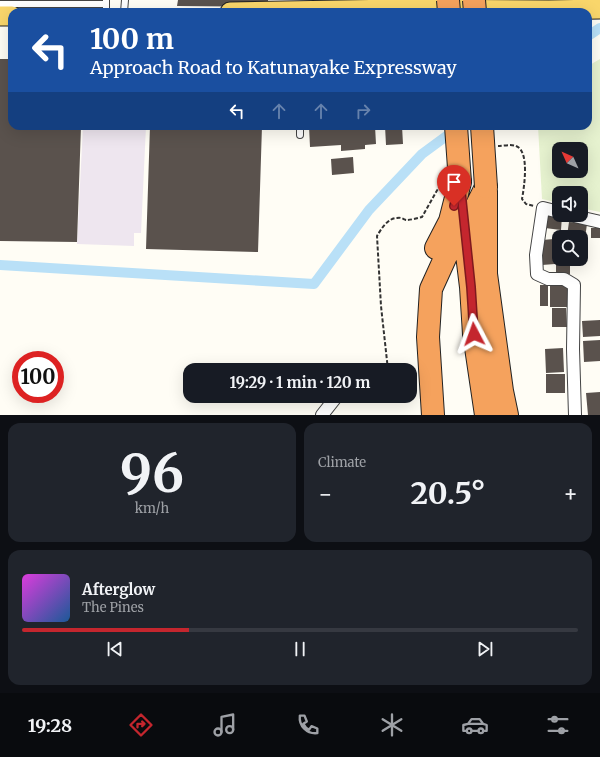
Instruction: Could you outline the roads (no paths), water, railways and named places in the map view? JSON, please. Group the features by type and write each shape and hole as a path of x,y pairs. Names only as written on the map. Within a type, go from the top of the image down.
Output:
{"highway":[{"path":"423,415 416,302 422,275 450,221 450,180 456,130"},
{"path":"482,130 486,187 486,274 507,415"},
{"path":"450,180 464,228 471,287 474,334 486,415"},
{"path":"433,415 428,337 431,289 446,256 472,215 486,187"}],"main road":[{"path":"348,8 398,5 548,5 587,8"}],"street":[{"path":"552,210 543,208 536,255 537,274 548,279 564,279 574,285 573,349 575,415"},
{"path":"588,219 600,222"},
{"path":"322,415 331,403"}],"lane":[{"path":"0,4 106,2"},
{"path":"300,130 300,135"}],"waterway":[{"path":"592,33 600,28"},
{"path":"0,265 314,284 369,210 422,154 455,130"}]}
